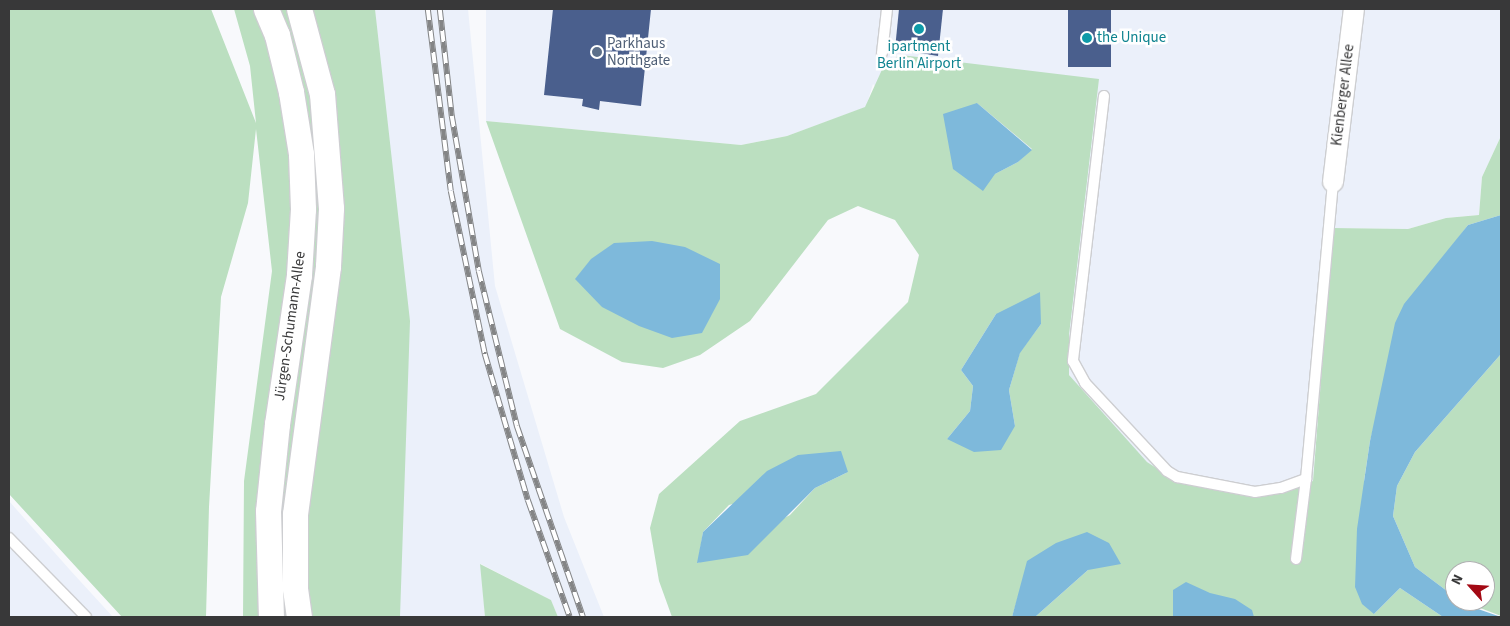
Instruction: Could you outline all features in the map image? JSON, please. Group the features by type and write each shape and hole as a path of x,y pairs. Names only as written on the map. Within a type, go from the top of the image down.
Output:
{"street":[{"name":"Jürgen-Schumann-Allee","path":"266,9 277,35 291,92 301,154 302,209 300,275 277,424 268,511 271,617"},
{"name":"Jürgen-Schumann-Allee","path":"299,617 295,514 328,266 331,208 322,94 300,9"},
{"name":"Kienberger Allee","path":"1333,182 1354,9"}],"lane":[{"path":"882,53 887,9"},
{"path":"1104,96 1073,361 1077,373 1167,470 1176,477 1255,492 1282,488 1306,479"},
{"path":"1296,559 1306,479 1333,182"},
{"path":"9,538 86,617"}],"shaded area":[{"path":"375,9 468,9 495,286 564,517 604,617 558,617 551,600 481,564 485,617 400,617"},
{"path":"486,9 1501,9 1501,136 1482,177 1479,215 1446,218 1408,229 1334,228 1313,481 1281,491 1244,496 1175,480 1147,462 1094,405 1069,375 1069,335 873,84 866,107 787,136 741,145 486,121"},
{"path":"9,501 70,570 113,617 9,617"}],"green space":[{"path":"9,9 211,9 256,123 250,66 234,9 375,9 410,321 400,617 243,617 244,481 272,271 256,129 248,203 221,297 209,507 206,617 122,617 9,494"},
{"path":"901,55 1099,79 1069,335 1069,375 1147,462 1175,480 1244,496 1281,491 1313,481 1333,228 1408,229 1446,218 1479,215 1482,177 1501,136 1501,215 1468,225 1439,263 1380,402 1370,441 1364,481 1374,614 1400,588 1443,617 1035,617 1088,570 1109,543 1020,590 1012,617 672,617 659,581 650,528 659,494 740,421 816,394 908,302 919,255 895,220 858,206 828,220 750,321 700,355 663,368 622,362 560,329 486,121 741,145 787,136 865,107 885,63","holes":["977,103 1032,149 1018,162 995,174","996,314 1041,324 1020,352 1009,390 1015,426 947,439 970,411 973,386 961,370","848,472 815,488 790,515 698,563 703,532 729,505"]},
{"path":"1501,354 1501,616 1488,611 1495,611 1495,561 1445,561 1445,590 1415,567 1393,516 1397,486 1415,452"},
{"path":"480,564 551,600 558,617 485,617"}],"water":[{"path":"977,103 1032,150 1018,162 995,174 983,191 953,169 943,114"},
{"path":"1501,215 1501,354 1415,452 1397,486 1393,516 1415,567 1445,590 1445,611 1484,611 1501,617 1443,617 1400,588 1374,614 1362,604 1355,587 1357,529 1370,441 1395,323 1404,304 1468,225"},
{"path":"652,241 685,247 720,264 720,299 702,333 672,338 639,326 602,307 575,279 591,259 614,243"},
{"path":"1040,292 1041,324 1020,353 1009,390 1015,426 1001,450 974,452 947,439 970,411 973,386 961,370 996,314"},
{"path":"841,451 848,472 815,488 748,555 697,563 703,532 767,471 798,455"},
{"path":"1087,532 1109,543 1121,564 1088,570 1035,617 1012,617 1027,561 1056,543"},
{"path":"1186,582 1210,593 1235,599 1252,610 1254,617 1173,617 1173,590"}],"building":[{"name":"Parkhaus Northgate","path":"553,9 651,9 641,106 600,101 599,110 582,106 583,99 544,95"},
{"name":"ipartment Berlin Airport","path":"899,9 943,9 938,56 895,49"},
{"name":"the Unique","path":"1068,9 1111,9 1111,67 1068,67"}],"railway":[{"path":"428,9 451,191 485,354 528,500 570,617"},
{"path":"440,9 452,116 479,271 517,426 583,617"}],"place":[{"name":"ipartment Berlin Airport","path":"919,29"},
{"name":"the Unique","path":"1087,38"},
{"name":"Parkhaus Northgate","path":"597,52"}]}
